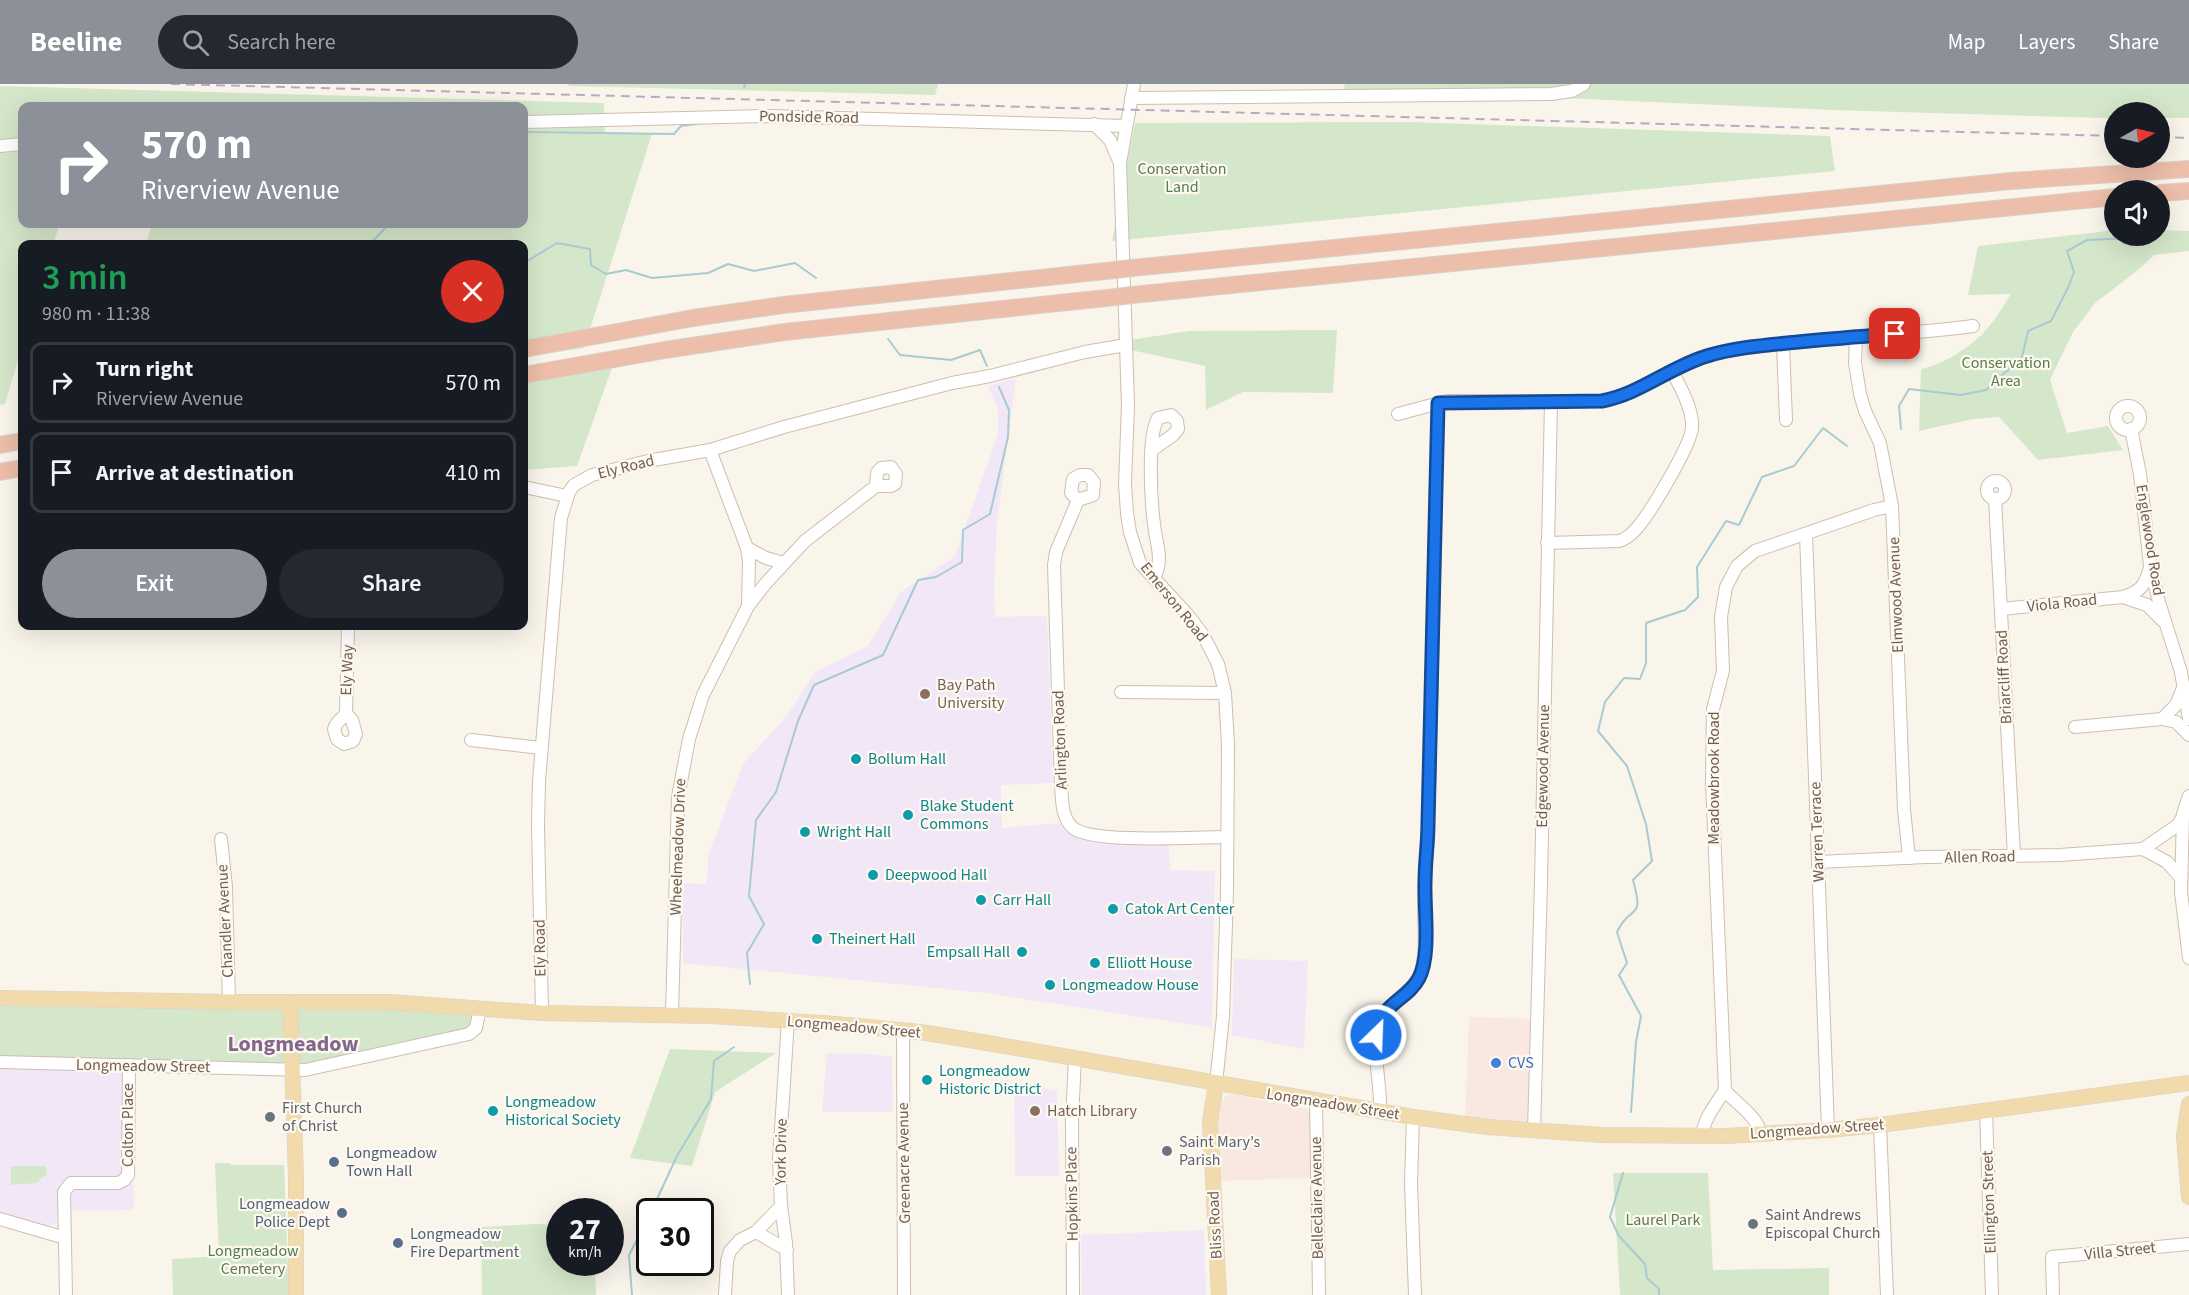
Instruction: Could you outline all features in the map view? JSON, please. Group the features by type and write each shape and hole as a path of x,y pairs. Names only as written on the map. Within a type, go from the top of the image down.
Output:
{"highway":[{"path":"528,348 682,320 783,305 2011,181 2189,170"},
{"path":"2170,192 2189,191"},
{"path":"528,374 665,350 891,319 2104,197"},
{"path":"0,445 18,442"},
{"path":"0,472 18,469"}],"main road":[{"name":"Longmeadow Street","path":"0,999 389,1002 542,1013 672,1014 788,1020 903,1030 1413,1117 1534,1131 1613,1135 1702,1136 1828,1130 1881,1125 2189,1083"},
{"path":"290,1003 296,1177 296,1295"},
{"name":"Bliss Road","path":"1216,1084 1210,1121 1219,1295"},
{"path":"2189,1104 2184,1136 2189,1197"}],"street":[{"name":"Emerson Road","path":"1134,84 1120,163 1128,405 1125,484 1127,513 1137,556 1203,635 1218,664 1226,693 1227,891 1223,1016 1216,1084"},
{"path":"1131,98 1551,94 1572,91 1584,84"},
{"name":"Pondside Road","path":"528,122 768,116 1126,126"},
{"path":"1094,124 1110,140 1120,163"},
{"path":"0,146 18,144"},
{"path":"1398,414 1438,403 1588,402 1613,399 1637,390 1708,355 1783,344 1973,326"},
{"name":"Elmwood Avenue","path":"1856,337 1855,363 1860,394 1880,443 1892,506 1904,809 1909,858"},
{"path":"1783,344 1786,420"},
{"name":"Ely Road","path":"542,1013 538,826 541,748 552,643 561,518 567,496 574,485 592,475 648,461 710,450 784,427 952,383 990,376 1085,352 1126,345"},
{"path":"1547,543 1619,541 1638,527 1684,452 1691,434 1690,415 1672,371"},
{"name":"Edgewood Avenue","path":"1534,1131 1551,402"},
{"path":"1380,1112 1377,1030 1389,1007 1419,978 1425,944 1438,403"},
{"name":"Englewood Road","path":"2131,429 2140,474 2150,565 2159,602 2179,662 2189,719"},
{"path":"710,450 747,548 748,606"},
{"path":"1152,450 1151,503 1160,559 1154,578"},
{"name":"Wheelmeadow Drive","path":"672,1014 675,840 681,773 703,695 748,606 766,583 819,529 876,486"},
{"path":"528,488 567,496"},
{"name":"Briarcliff Road","path":"1995,499 2014,856"},
{"name":"Arlington Road","path":"1078,500 1056,552 1054,565 1061,784 1068,822 1080,831 1113,837 1227,837"},
{"name":"Meadowbrook Road","path":"1725,1090 1711,765 1713,709 1724,663 1722,603 1729,579 1737,566 1745,557 1760,548 1892,506"},
{"name":"Warren Terrace","path":"1806,534 1828,1130"},
{"path":"747,548 766,558 784,563"},
{"path":"2123,597 2141,588 2150,565"},
{"name":"Viola Road","path":"2001,609 2123,597 2146,605 2167,626"},
{"name":"Ely Way","path":"346,714 348,630"},
{"path":"2162,719 2176,705 2184,685"},
{"path":"1121,692 1226,693"},
{"path":"2075,727 2162,719 2176,722 2189,735"},
{"path":"471,740 541,748"},
{"path":"2189,796 2184,814 2181,878 2189,958"},
{"path":"2143,849 2178,825 2184,814"},
{"name":"Chandler Avenue","path":"221,839 226,887 229,1002"},
{"path":"2143,849 2167,862 2181,878"},
{"name":"Allen Road","path":"1818,862 2014,856 2143,849"},
{"name":"Longmeadow Street","path":"0,1062 305,1070 469,1034 476,1028 480,1009"},
{"name":"York Drive","path":"725,1295 727,1261 730,1251 740,1240 756,1232 781,1206 779,1160 788,1020"},
{"name":"Greenacre Avenue","path":"903,1030 904,1295"},
{"name":"Hopkins Place","path":"1073,1295 1074,1058"},
{"name":"Colton Place","path":"66,1295 63,1197 69,1184 111,1184 126,1179 129,1170 129,1065"},
{"path":"1702,1136 1708,1115 1725,1090 1751,1116 1761,1134"},
{"name":"Belleclaire Avenue","path":"1316,1100 1319,1295"},
{"name":"Ellington Street","path":"1986,1110 1992,1295"},
{"path":"1413,1117 1411,1172 1415,1295"},
{"path":"1881,1125 1887,1295"},
{"path":"781,1206 788,1295"},
{"path":"0,1219 65,1238"},
{"path":"756,1232 786,1250"},
{"name":"Villa Street","path":"2053,1295 2052,1257 2189,1244"}],"shaded area":[{"name":"Bay Path University","path":"1016,378 997,521 995,617 1047,616 1053,783 1001,785 1002,828 1059,823 1067,833 1081,840 1169,843 1170,870 1215,871 1212,1028 986,993 683,963 683,883 706,884 709,853 743,764 786,717 815,672 868,646 901,592 955,556 998,434 998,410 988,386"},
{"path":"1234,959 1308,961 1304,1049 1232,1035"},
{"path":"1469,1017 1531,1019 1528,1124 1465,1119"},
{"path":"827,1053 892,1057 893,1112 822,1112"},
{"path":"0,1062 129,1065 134,1210 60,1211 56,1224 49,1226 0,1213"},
{"path":"1014,1081 1057,1091 1059,1176 1015,1176"},
{"path":"1231,1094 1308,1109 1310,1112 1310,1178 1218,1181 1216,1108 1226,1096"},
{"path":"1204,1230 1206,1295 1082,1295 1081,1235"}],"green space":[{"path":"569,84 938,84 935,95 568,86"},
{"path":"1345,84 2189,84 2189,118 2170,118 2170,102 2104,102 2104,118 1832,110 1343,90"},
{"path":"0,86 604,103 605,132 652,134 584,348 528,356 528,240 147,240 151,228 528,228 528,102 18,102 18,142 0,144"},
{"name":"Conservation Land","path":"1409,122 1830,136 1835,171 1112,241 1135,123"},
{"path":"18,151 18,228 59,228 54,240 18,240 18,360 5,404 0,405 0,153"},
{"name":"Conservation Area","path":"2170,230 2189,231 2189,251 2154,255 2095,303 2073,332 2050,380 2067,433 2108,426 2123,450 2038,460 1999,417 1973,419 1919,431 1921,369 1948,359 1973,343 1990,326 2011,294 1968,295 1978,246 2104,231 2104,246 2170,246"},
{"path":"1337,330 1333,393 1243,392 1206,410 1205,366 1103,344 1189,331"},
{"path":"613,365 577,466 528,470 528,372"},
{"path":"0,998 480,1009 476,1028 320,1068 0,1062"},
{"path":"670,1049 776,1053 715,1092 692,1166 630,1158"},
{"name":"Longmeadow Cemetery","path":"215,1163 284,1165 289,1295 173,1295 172,1259 219,1256"},
{"path":"11,1166 46,1166 47,1174 36,1183 11,1185"},
{"name":"Laurel Park","path":"1613,1173 1708,1173 1713,1270 1829,1268 1829,1295 1620,1295"},
{"path":"546,1224 546,1276 595,1276 596,1295 482,1295 481,1227"}],"waterway":[{"path":"744,88 745,84"},
{"path":"528,132 674,134 681,126 697,124"},
{"path":"374,240 385,228"},
{"path":"1901,429 1899,406 1909,389 1961,395 1986,390 2022,357 2028,331 2051,321 2068,288 2074,272 2067,251 2087,240 2104,239"},
{"path":"528,261 557,243 590,249 591,265 606,274 626,270 652,278 708,273 728,264 754,271 795,263 816,278"},
{"path":"888,339 900,355 951,360 980,350 987,366"},
{"path":"750,984 747,953 764,924 749,896 756,820 776,792 798,721 814,685 883,655 918,580 936,577 962,562 963,530 990,514 1008,437 1009,410 999,387"},
{"path":"1631,1112 1636,1042 1641,1016 1619,975 1627,963 1617,932 1622,923 1637,908 1633,880 1652,861 1646,824 1627,766 1598,731 1605,702 1624,678 1640,679 1646,663 1646,623 1685,610 1698,597 1697,567 1726,521 1739,525 1762,477 1794,466 1823,428 1847,446"},
{"path":"658,1198 677,1156 711,1099 714,1061 734,1047"},
{"path":"1623,1173 1610,1217 1619,1236 1645,1264 1647,1278 1659,1289 1659,1295"},
{"path":"632,1295 629,1255 636,1242"}],"railway":[{"path":"171,84 2104,136"},
{"path":"2170,137 2189,138"}],"place":[{"name":"Bay Path University","path":"925,694"},
{"name":"Bollum Hall","path":"856,759"},
{"name":"Blake Student Commons","path":"908,815"},
{"name":"Wright Hall","path":"805,832"},
{"name":"Deepwood Hall","path":"873,875"},
{"name":"Carr Hall","path":"981,900"},
{"name":"Catok Art Center","path":"1113,909"},
{"name":"Theinert Hall","path":"817,939"},
{"name":"Empsall Hall","path":"1022,952"},
{"name":"Elliott House","path":"1095,963"},
{"name":"Longmeadow House","path":"1050,985"},
{"name":"CVS","path":"1496,1063"},
{"name":"Longmeadow Historic District","path":"927,1080"},
{"name":"Longmeadow Historical Society","path":"493,1111"},
{"name":"Hatch Library","path":"1035,1111"},
{"name":"First Church of Christ","path":"270,1117"},
{"name":"Saint Mary’s Parish","path":"1167,1151"},
{"name":"Longmeadow Town Hall","path":"334,1162"},
{"name":"Longmeadow Police Dept","path":"342,1213"},
{"name":"Saint Andrews Episcopal Church","path":"1753,1224"},
{"name":"Longmeadow Fire Department","path":"398,1243"}],"district":[{"name":"Longmeadow","path":"293,1044"}],"route":[{"path":"1376,1035 1386,1012 1419,978 1424,961 1438,403 1447,401 1602,401 1637,390 1691,361 1708,355 1783,344 1895,334"}]}
